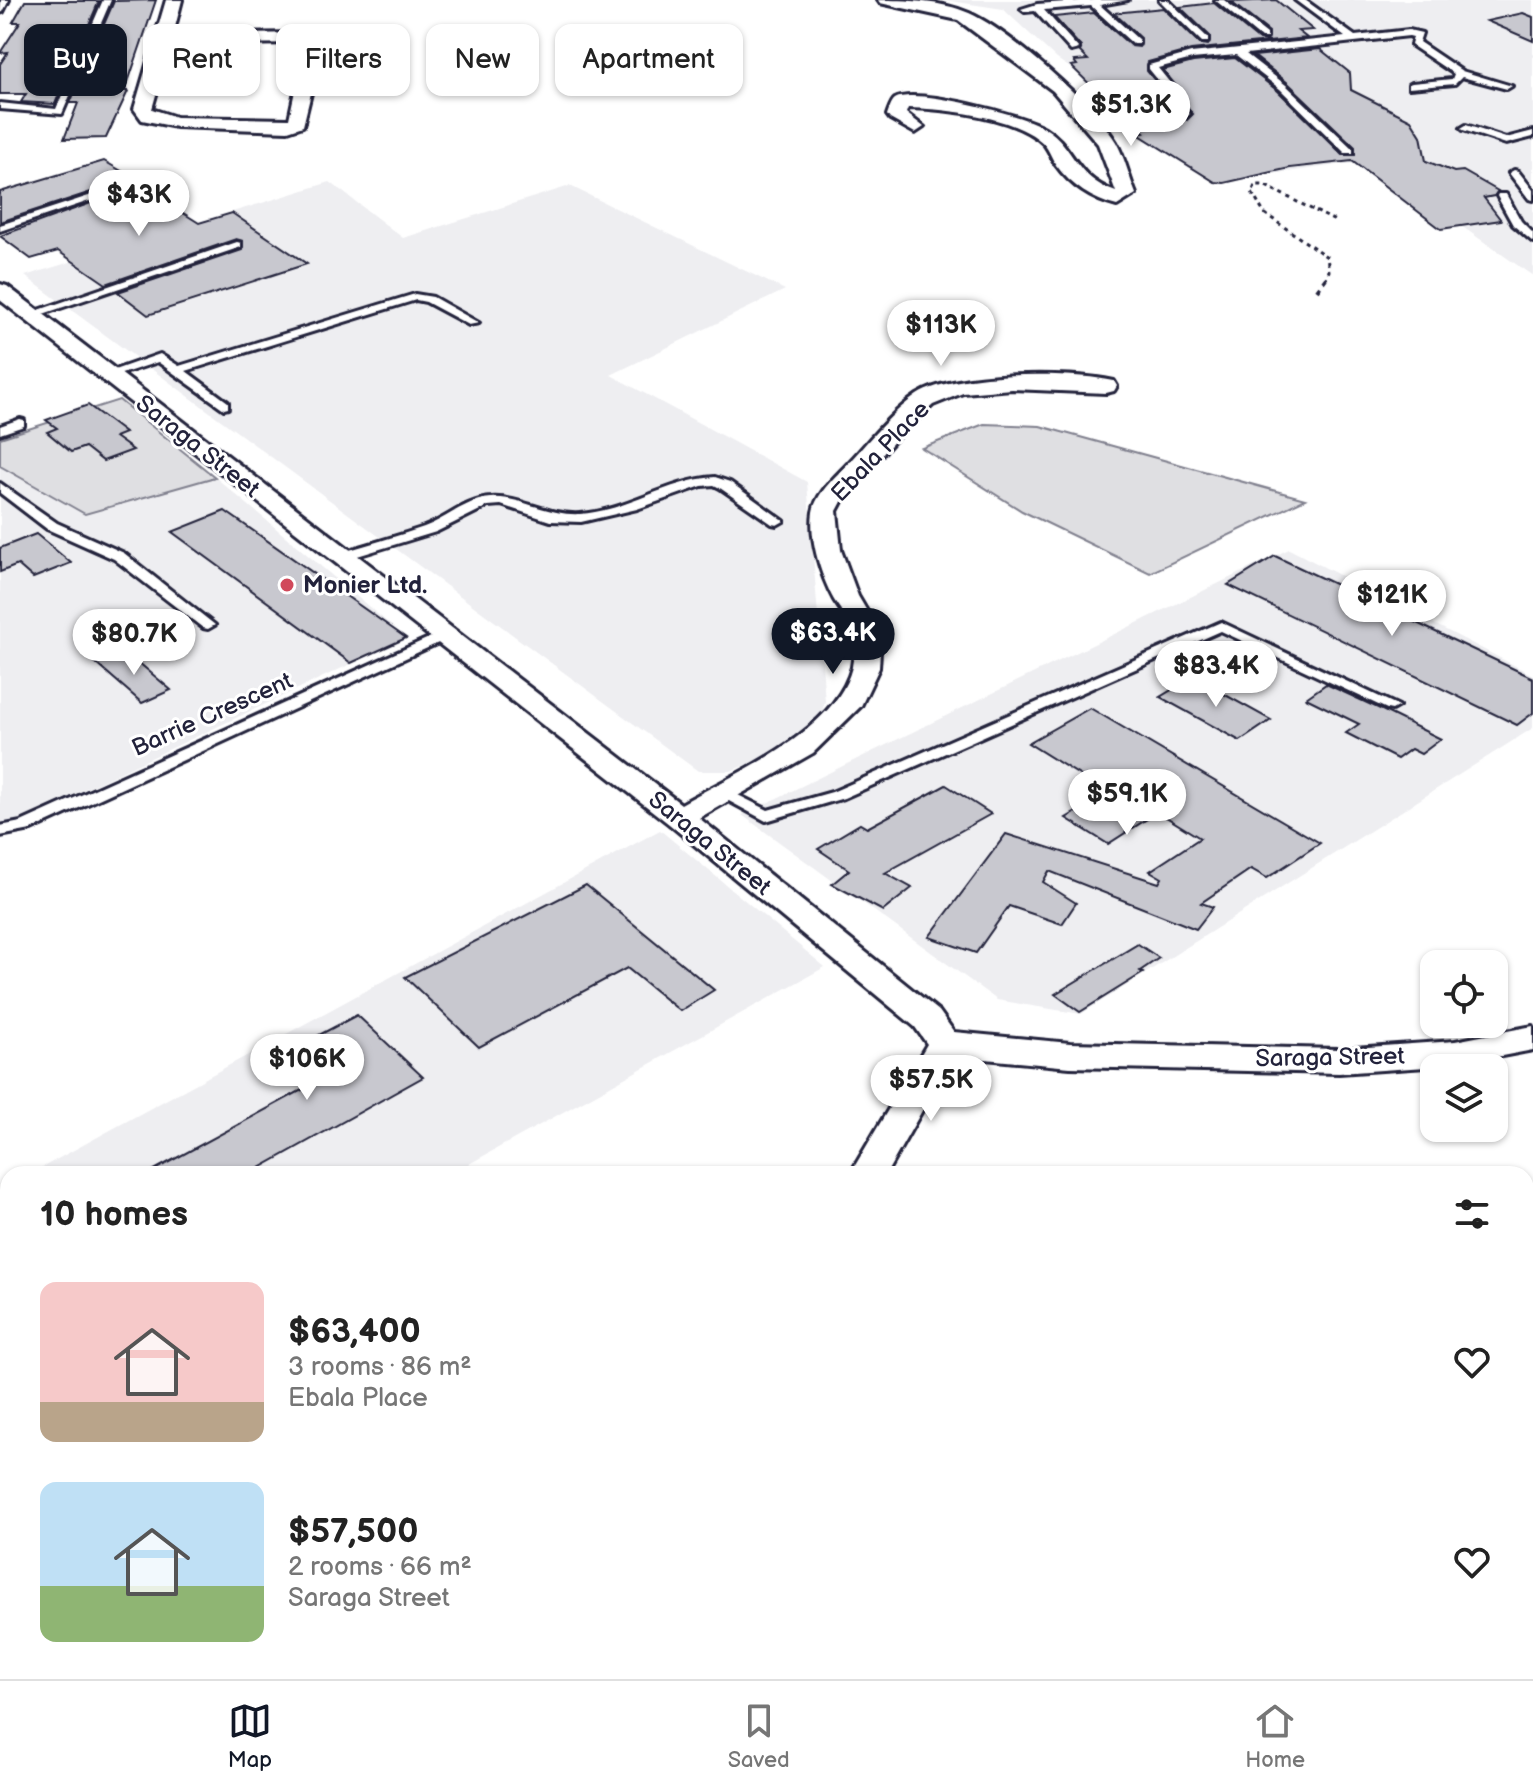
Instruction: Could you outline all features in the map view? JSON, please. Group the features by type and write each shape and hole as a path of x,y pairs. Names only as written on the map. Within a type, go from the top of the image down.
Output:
{"street":[{"path":"167,24 174,0"},
{"path":"886,0 963,16 1059,87 1107,143 1126,194 1117,200 1096,194 1065,164 1050,140 1006,119 929,102 901,103 896,115 915,127"},
{"path":"163,40 310,40 313,48 297,122 288,125 176,122 148,116 143,109 163,40"},
{"name":"Saraga Street","path":"0,290 679,817 927,1019 944,1043 1070,1055 1339,1061 1455,1053 1533,1038"},
{"name":"Ebala Place","path":"679,817 803,747 847,706 865,668 868,635 845,596 828,550 825,511 834,493 926,399 961,386 1004,383 1106,386"},
{"path":"873,1166 944,1043"}],"lane":[{"path":"0,10 5,0"},
{"path":"0,106 59,112 107,0"},
{"path":"1025,9 1124,0"},
{"path":"1163,0 1205,40"},
{"path":"1219,0 1264,36"},
{"path":"1299,0 1354,40"},
{"path":"1093,3 1136,42"},
{"path":"1037,7 1074,49"},
{"path":"1159,115 1180,111 1180,101 1152,67 1191,56 1403,33 1419,35 1414,43 1459,73 1507,86"},
{"path":"1238,52 1283,87 1349,151"},
{"path":"1412,86 1455,81 1459,73"},
{"path":"1466,128 1533,147"},
{"path":"1506,141 1533,134"},
{"path":"1514,173 1533,197"},
{"path":"0,228 108,193"},
{"path":"1502,196 1517,223 1533,239"},
{"path":"33,314 237,245"},
{"path":"178,370 415,297 429,299 473,323"},
{"path":"106,375 160,358 224,405"},
{"path":"0,430 20,423"},
{"path":"341,557 431,529 485,502 502,501 550,517 581,518 632,506 700,482 715,481 725,485 777,521"},
{"path":"0,487 52,526 119,556 208,625"},
{"path":"722,793 766,816 838,795 1221,626 1392,706"},
{"name":"Barrie Crescent","path":"0,831 25,826 442,636"}],"path":[{"path":"1317,290 1328,278 1331,268 1327,257 1264,213 1252,193 1255,185 1264,185 1337,222"}],"shaded area":[{"path":"944,0 1533,0 1533,276 1368,161 1235,179 1057,59 1003,9"},
{"path":"330,182 403,238 570,186 785,290 611,375 807,482 825,701 815,735 731,771 698,771 25,276"},
{"path":"119,400 215,477 85,514 0,466 0,438"},
{"path":"984,424 1040,426 1305,499 1150,573 1022,511 922,448"},
{"name":"Monier Ltd.","path":"0,466 85,514 215,477 406,638 0,829"},
{"path":"1289,549 1533,675 1533,728 1081,1014 997,1000 742,815"},
{"path":"660,830 825,967 465,1166 45,1166"}],"building":[{"path":"156,0 148,24 143,24 143,38 127,85 127,24 104,24 114,1"},
{"path":"1276,0 1313,30 1298,31 1307,38 1191,50 1148,62 1147,71 1171,100 1154,110 1154,119 1163,120 1175,114 1187,120 1193,114 1184,105 1185,97 1163,70 1193,62 1235,58 1278,91 1343,155 1355,155 1355,147 1288,83 1254,56 1320,49 1350,73 1351,90 1411,120 1421,136 1426,161 1454,172 1463,171 1498,191 1494,196 1484,198 1501,220 1441,229 1352,161 1290,168 1224,183 1215,182 1138,134 1144,132 1071,66 1077,65 1074,61 1088,60 1080,52 1081,47 1054,17 1094,13 1131,46 1139,47 1141,38 1114,13 1163,8 1200,44 1208,45 1210,36 1180,7 1214,3 1259,40 1267,41 1269,32 1231,2"},
{"path":"25,1 99,1 89,24 24,24 24,94 0,94 0,64 8,52 0,53 20,22 13,22"},
{"path":"1523,13 1533,17 1533,41 1487,21"},
{"path":"25,96 58,96 55,104 21,102"},
{"path":"73,96 126,96 106,138 64,139 78,103 70,103"},
{"path":"104,161 158,192 153,194 199,223 232,213 307,264 148,315 118,292 242,250 243,241 236,239 106,284 58,251 31,259 0,236 116,194 114,190 103,188 0,222 0,192"},
{"path":"88,405 125,433 115,437 133,450 103,461 85,447 71,452 47,432 57,428 46,420"},
{"name":"Monier Ltd.","path":"225,511 406,638 351,663 172,532"},
{"path":"36,534 71,563 33,578 18,565 0,572 0,548"},
{"path":"1275,556 1533,678 1533,713 1517,725 1228,585"},
{"path":"125,651 171,690 142,703 96,663"},
{"path":"1193,677 1271,720 1240,741 1160,697"},
{"path":"1326,684 1441,739 1421,754 1411,749 1397,759 1346,733 1359,724 1306,698"},
{"path":"1090,708 1320,843 1267,878 1251,869 1201,903 1213,907 1196,929 1049,871 1043,882 1076,903 1062,924 1009,906 976,953 929,937 1006,834 1159,883 1162,878 1150,871 1200,838 1158,812 1108,844 1066,818 1108,793 1028,743"},
{"path":"946,785 991,814 885,873 912,888 883,911 832,884 849,870 818,849 860,824 867,828"},
{"path":"586,885 714,990 680,1011 627,968 479,1047 405,977"},
{"path":"1138,944 1159,958 1140,971 1143,973 1080,1012 1055,994"},
{"path":"357,1015 423,1077 263,1166 162,1166 313,1084 283,1054"}],"place":[{"name":"Monier Ltd.","path":"287,585"}]}
